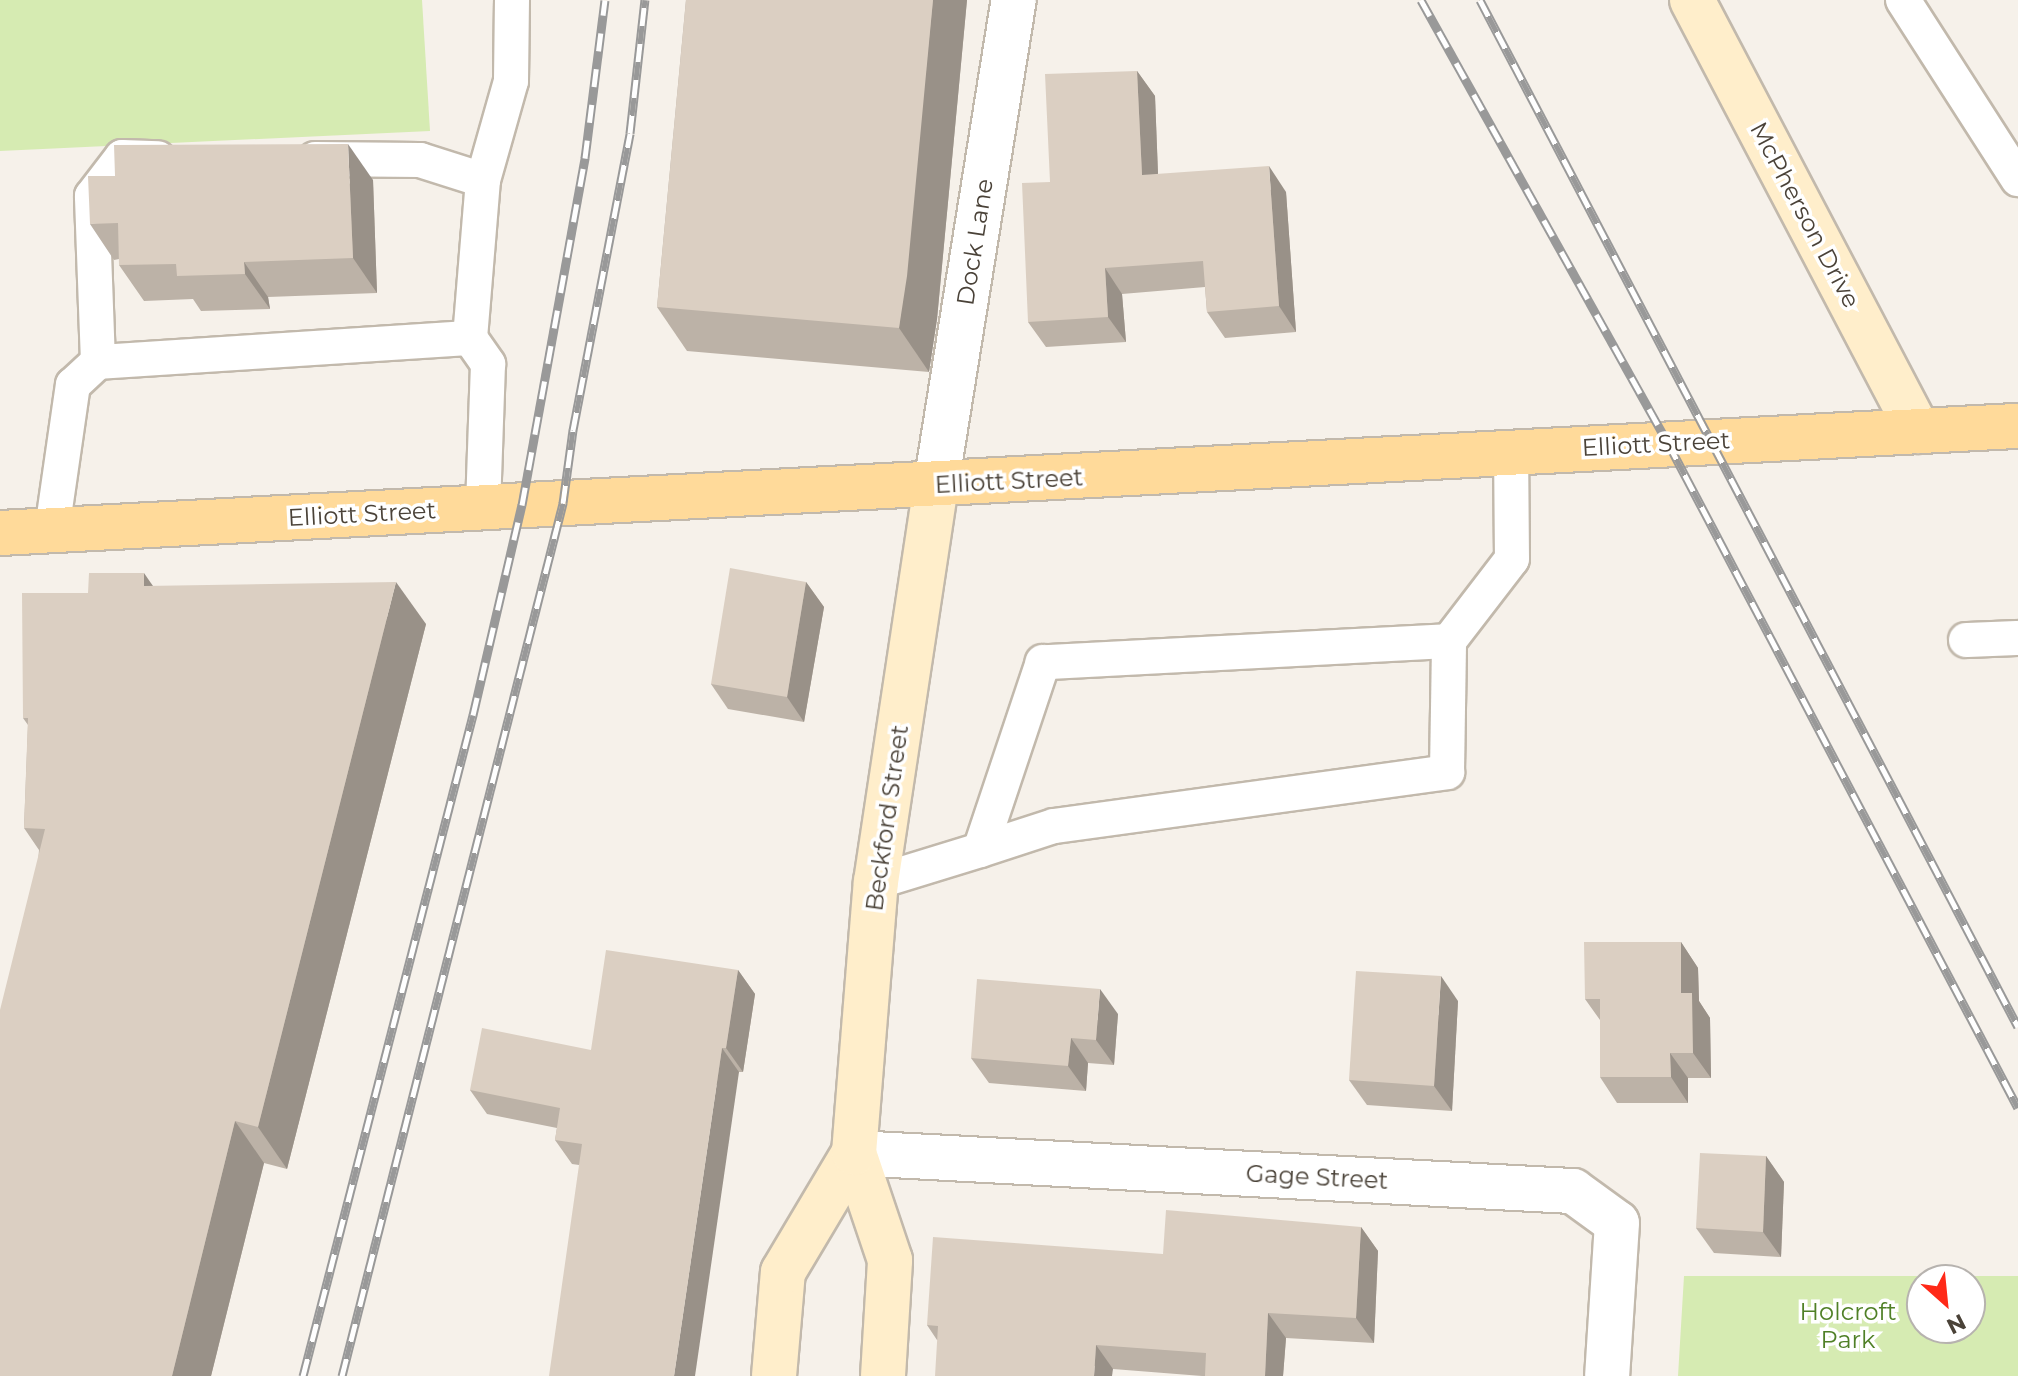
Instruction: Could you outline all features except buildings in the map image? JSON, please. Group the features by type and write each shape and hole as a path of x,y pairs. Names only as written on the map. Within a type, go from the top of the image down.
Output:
{"main road":[{"name":"Elliott Street","path":"0,533 2018,426"}],"street":[{"name":"Dock Lane","path":"936,485 1014,0"},
{"name":"McPherson Drive","path":"1692,0 1918,431"},
{"name":"Beckford Street","path":"883,1376 890,1260 854,1153 876,882 936,485"},
{"name":"Beckford Street","path":"774,1376 783,1272 854,1153"},
{"name":"Gage Street","path":"854,1153 1573,1191 1617,1223 1607,1376"}],"lane":[{"path":"483,507 488,364 470,338 483,180 511,81 512,0"},
{"path":"1903,0 2018,179"},
{"path":"98,362 92,196 122,157 185,158"},
{"path":"279,159 420,160 483,180"},
{"path":"52,530 73,385 98,362 470,338"},
{"path":"876,882 1054,826 1447,772 1449,641 1512,559 1511,452"},
{"path":"1966,640 2018,638"},
{"path":"980,850 1043,662 1449,641"}],"green space":[{"path":"0,0 422,0 430,131 0,151"},
{"name":"Holcroft Park","path":"1684,1276 1906,1276 1906,1344 1986,1344 1986,1276 2018,1276 2018,1376 1678,1376"}],"railway":[{"path":"303,1376 473,715 522,505 585,158 605,0"},
{"path":"342,1376 563,503 573,430 630,133 645,0"},
{"path":"1421,0 1668,443 2018,1108"},
{"path":"1480,0 2018,1027"}]}
